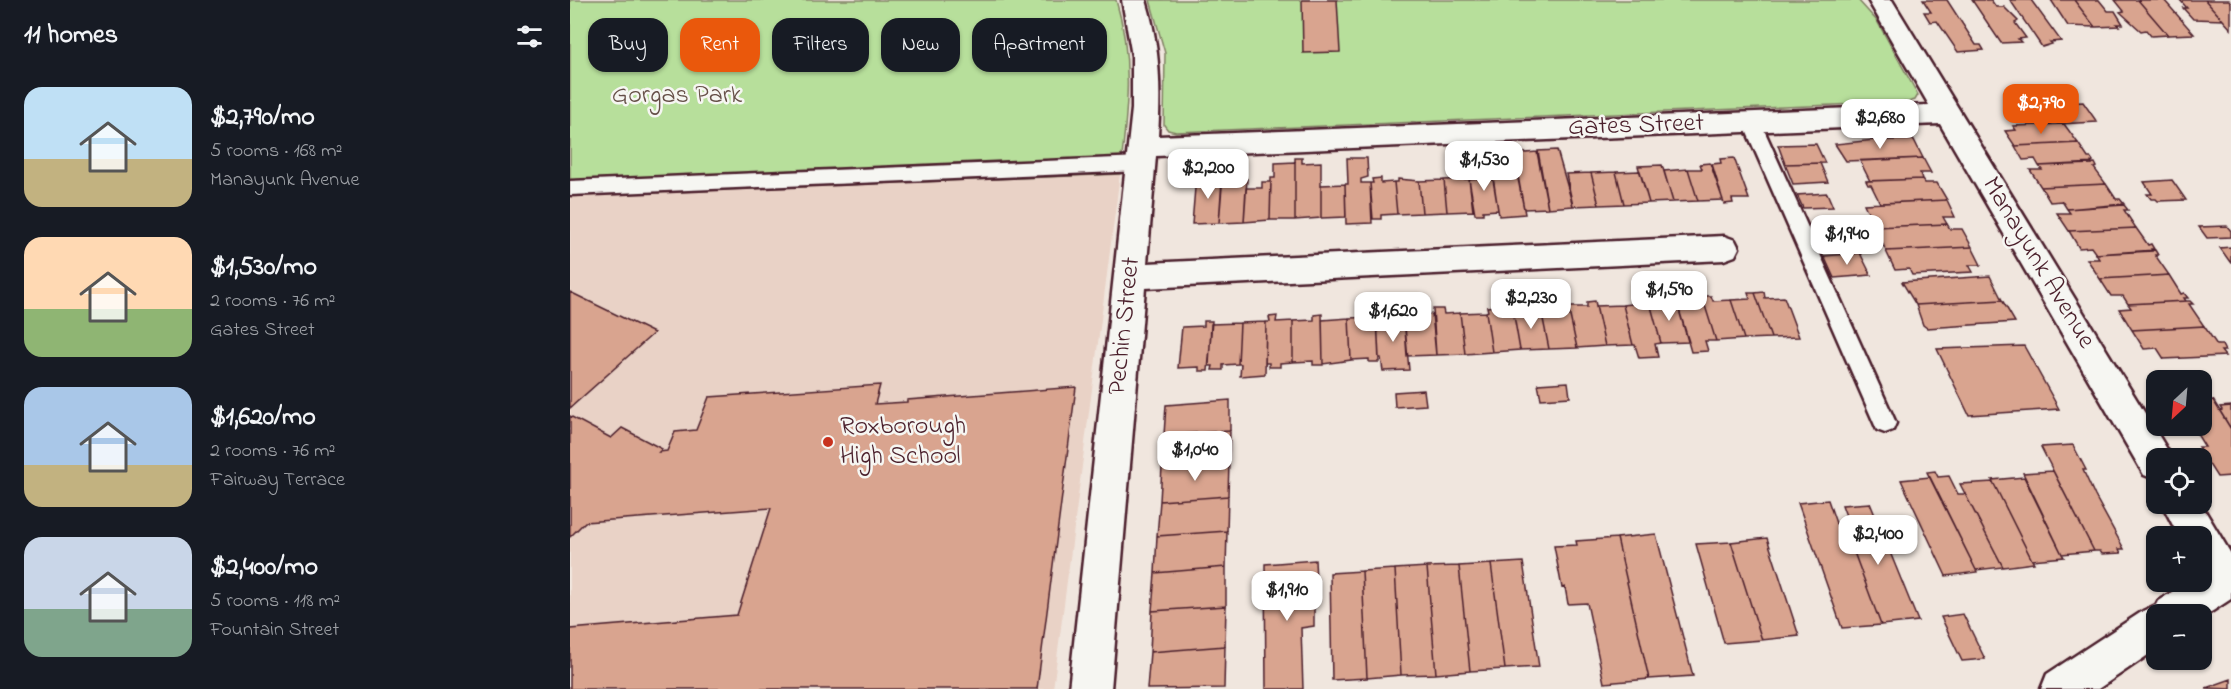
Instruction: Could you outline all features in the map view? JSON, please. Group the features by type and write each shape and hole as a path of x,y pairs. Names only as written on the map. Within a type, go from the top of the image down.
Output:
{"street":[{"name":"Pechin Street","path":"1090,689 1131,276 1148,74 1146,45 1134,0"},
{"name":"Manayunk Avenue","path":"1880,0 2147,448"},
{"name":"Gates Street","path":"1142,155 1751,121 1949,114"},
{"path":"1131,276 1724,248"},
{"path":"2189,604 2228,578 2212,555"},
{"path":"2062,689 2146,632"}],"lane":[{"path":"1751,121 1885,423"},
{"path":"570,188 1142,155"}],"shaded area":[{"name":"Roxborough High School","path":"1120,174 1053,689 570,689 570,196"}],"green space":[{"name":"Gorgas Park","path":"570,0 1116,0 1122,22 1127,65 1127,109 1120,174 570,196"},
{"path":"1150,0 1858,0 1877,21 1918,95 1915,100 1908,102 1176,132 1168,130 1164,125 1165,53"}],"building":[{"path":"1302,0 1337,0 1340,52 1303,53"},
{"path":"1923,0 1947,0 1976,45 1981,45 1984,50 1958,52 1937,21 1930,22 1924,12 1931,12"},
{"path":"1972,0 1991,0 1996,7 2004,7 2018,21 2015,23 2026,38 2018,39 2021,42 2001,43"},
{"path":"2010,0 2031,0 2061,41 2050,42 2052,44 2042,47"},
{"path":"2051,0 2074,0 2095,27 2068,26"},
{"path":"2074,0 2099,0 2108,11 2115,11 2123,24 2095,27"},
{"path":"2115,0 2138,0 2168,35 2151,36 2146,30 2141,31 2120,12 2124,11"},
{"path":"2138,0 2164,0 2194,34 2168,35"},
{"path":"2180,0 2205,0 2223,20 2193,19 2183,8 2187,8"},
{"path":"2205,0 2229,0 2231,29"},
{"path":"2083,102 2097,122 2058,124 2044,104"},
{"path":"2064,124 2078,143 2015,146 2005,131 2016,130 2013,126"},
{"path":"1874,140 1914,140 1923,158 1846,161 1835,144"},
{"path":"2078,143 2088,158 2093,161 2092,164 2039,166 2035,159 2023,160 2015,146"},
{"path":"1816,144 1825,163 1785,164 1778,145"},
{"path":"1557,150 1573,206 1548,208 1538,151"},
{"path":"1537,152 1548,208 1524,209 1513,154"},
{"path":"1295,158 1302,158 1302,163 1321,162 1321,218 1295,220"},
{"path":"1347,158 1367,158 1368,177 1361,179 1361,183 1370,183 1372,223 1346,224"},
{"path":"1734,158 1749,199 1732,199 1733,203 1724,204 1712,164 1721,163 1720,159"},
{"path":"1923,158 1931,173 1920,173 1922,179 1870,181 1860,161"},
{"path":"1295,162 1295,220 1270,220 1271,178 1275,178 1275,163"},
{"path":"1710,163 1723,200 1698,201 1688,169 1702,169 1700,164"},
{"path":"1820,163 1828,182 1793,184 1785,164"},
{"path":"2095,163 2097,167 2094,168 2106,184 2041,187 2030,170 2042,170 2039,166"},
{"path":"1662,165 1673,202 1649,203 1638,166"},
{"path":"1479,168 1491,168 1498,210 1475,214 1469,179 1481,178"},
{"path":"1688,169 1698,201 1673,202 1664,171"},
{"path":"1640,171 1649,203 1624,204 1616,172"},
{"path":"1616,172 1624,204 1599,205 1591,173"},
{"path":"1591,173 1599,205 1573,206 1566,174"},
{"path":"1223,175 1219,223 1192,224 1196,176"},
{"path":"1518,176 1525,214 1499,216 1493,177"},
{"path":"1381,178 1381,183 1394,182 1397,214 1381,215 1381,219 1373,219 1370,183 1373,183 1372,179"},
{"path":"1247,179 1244,222 1219,223 1222,180"},
{"path":"1398,179 1419,181 1422,213 1397,214 1394,182 1398,182"},
{"path":"1469,179 1473,211 1447,212 1444,180"},
{"path":"1922,179 1925,183 1937,183 1947,200 1880,203 1871,185 1868,185 1866,181"},
{"path":"1444,180 1447,212 1422,213 1419,181"},
{"path":"2172,180 2186,200 2158,201 2151,199 2147,194 2152,194 2144,182"},
{"path":"1262,182 1271,182 1270,220 1244,222 1246,188 1262,188"},
{"path":"1345,184 1346,217 1321,218 1321,185"},
{"path":"2106,184 2116,199 2120,199 2124,204 2067,209 2062,201 2050,202 2041,187"},
{"path":"1827,193 1833,207 1803,208 1797,195"},
{"path":"1947,200 1955,217 1943,217 1947,224 1875,227 1864,204"},
{"path":"2124,205 2128,210 2124,210 2136,228 2069,231 2057,213 2070,213 2067,209"},
{"path":"1947,224 1950,229 1962,229 1972,247 1886,251 1875,227"},
{"path":"2227,226 2231,231 2231,237 2207,238 2199,227"},
{"path":"2136,228 2148,245 2151,244 2154,249 2151,249 2152,251 2096,254 2091,247 2079,248 2069,231"},
{"path":"1972,247 1981,265 1969,265 1973,272 1912,275 1909,269 1895,270 1886,251"},
{"path":"2231,247 2231,262 2230,262 2220,248"},
{"path":"2155,250 2158,255 2155,255 2169,275 2100,279 2087,259 2099,259 2096,254"},
{"path":"1860,253 1871,275 1834,278 1824,256"},
{"path":"2169,275 2181,294 2184,293 2188,298 2184,298 2186,301 2128,304 2123,296 2111,296 2100,279"},
{"path":"1990,276 2002,300 1916,305 1902,282"},
{"path":"570,292 654,333 570,408"},
{"path":"1764,292 1765,298 1784,297 1799,337 1771,338 1755,293"},
{"path":"1748,293 1755,293 1771,338 1744,339 1731,300 1750,299"},
{"path":"1694,296 1702,296 1716,341 1705,341 1708,351 1691,352 1677,303 1695,302"},
{"path":"1702,296 1711,296 1713,301 1731,300 1744,339 1716,341"},
{"path":"1658,298 1660,304 1677,303 1689,342 1661,343 1649,299"},
{"path":"1639,299 1649,299 1661,343 1655,344 1658,357 1639,358 1635,345 1633,345 1623,305 1640,303"},
{"path":"2002,300 2015,322 1927,328 1923,325 1916,305"},
{"path":"1595,301 1605,346 1577,348 1568,307 1587,307 1587,302"},
{"path":"2190,301 2193,304 2189,304 2204,326 2132,330 2119,309 2131,308 2128,304"},
{"path":"1623,305 1633,345 1605,346 1596,306"},
{"path":"1497,306 1498,311 1513,310 1520,350 1492,352 1486,312 1487,307"},
{"path":"1568,307 1577,348 1549,349 1541,309"},
{"path":"1433,309 1443,309 1444,314 1460,313 1465,354 1436,355"},
{"path":"1541,309 1549,349 1520,350 1513,310"},
{"path":"1486,312 1492,352 1465,354 1460,313"},
{"path":"1322,314 1323,365 1313,365 1313,361 1293,362 1293,321 1314,320 1314,315"},
{"path":"1432,314 1436,355 1407,356 1404,316"},
{"path":"1277,316 1276,322 1293,321 1293,362 1280,363 1280,367 1269,367 1269,363 1265,363 1266,322 1270,322 1269,317"},
{"path":"1404,316 1409,370 1383,371 1381,358 1379,358 1377,317"},
{"path":"1377,317 1379,362 1369,362 1369,359 1351,360 1349,318"},
{"path":"1349,318 1351,360 1323,364 1322,320"},
{"path":"1204,321 1212,321 1208,371 1199,371 1199,367 1178,368 1182,327 1204,326"},
{"path":"1266,322 1265,374 1240,376 1241,364 1238,364 1240,323"},
{"path":"1240,323 1238,364 1223,365 1223,370 1212,370 1213,366 1209,366 1211,324"},
{"path":"2204,326 2217,345 2222,345 2225,351 2221,351 2225,356 2164,359 2157,348 2144,349 2132,330"},
{"path":"2024,346 2059,409 1969,415 1937,349"},
{"path":"1568,382 1570,397 1541,399 1538,384"},
{"path":"880,385 875,404 1076,387 1037,689 570,689 570,629 737,615 771,508 585,522 570,537 570,416 611,438 622,428 662,449 659,452 667,451 675,432 696,430 709,397"},
{"path":"1424,390 1426,405 1395,407 1394,392"},
{"path":"1230,400 1230,431 1164,435 1166,405"},
{"path":"2212,400 2231,429 2231,476 2217,477 2212,469 2212,448 2198,447 2205,447 2198,436 2212,436"},
{"path":"2231,406 2231,429 2220,407"},
{"path":"1230,431 1229,462 1162,467 1164,435"},
{"path":"2073,445 2086,470 2083,470 2095,496 2124,549 2119,549 2121,553 2102,554 2100,551 2094,551 2041,447"},
{"path":"1229,462 1228,496 1160,501 1162,467"},
{"path":"1935,471 1938,477 1949,476 1958,494 1965,494 2003,567 1976,570 1927,472"},
{"path":"2053,471 2094,551 2062,554 2023,473"},
{"path":"1930,477 1977,572 1946,576 1901,480"},
{"path":"2024,477 2064,557 2032,560 1992,480"},
{"path":"1993,482 2034,563 2003,567 1960,484"},
{"path":"1228,496 1227,531 1157,536 1160,501"},
{"path":"1828,500 1838,529 1845,528 1881,625 1842,628 1798,503"},
{"path":"1870,503 1918,621 1881,625 1845,528 1850,527 1842,505"},
{"path":"1227,531 1226,567 1155,573 1157,536"},
{"path":"1656,534 1693,676 1649,679 1617,538"},
{"path":"1617,538 1649,679 1604,683 1587,603 1568,604 1565,587 1562,588 1554,546 1577,545 1576,541"},
{"path":"1767,538 1799,636 1762,640 1731,542"},
{"path":"1731,542 1762,640 1724,643 1696,544"},
{"path":"1315,560 1316,580 1304,581 1305,606 1314,606 1314,626 1301,628 1303,689 1266,689 1265,564"},
{"path":"1523,562 1539,667 1505,669 1491,564"},
{"path":"1491,564 1505,669 1470,671 1459,566"},
{"path":"1459,566 1470,671 1436,674 1427,567"},
{"path":"1226,567 1226,606 1152,611 1155,573"},
{"path":"1427,567 1436,674 1401,675 1395,569"},
{"path":"1395,569 1401,675 1367,678 1362,571"},
{"path":"1362,571 1367,678 1332,680 1330,573"},
{"path":"1226,606 1225,646 1150,652 1152,611"},
{"path":"1963,614 1985,659 1962,661 1941,617"},
{"path":"1225,646 1224,688 1147,689 1150,652"},
{"path":"2231,679 2231,689 2206,688"}],"place":[{"name":"Roxborough High School","path":"828,442"}]}
